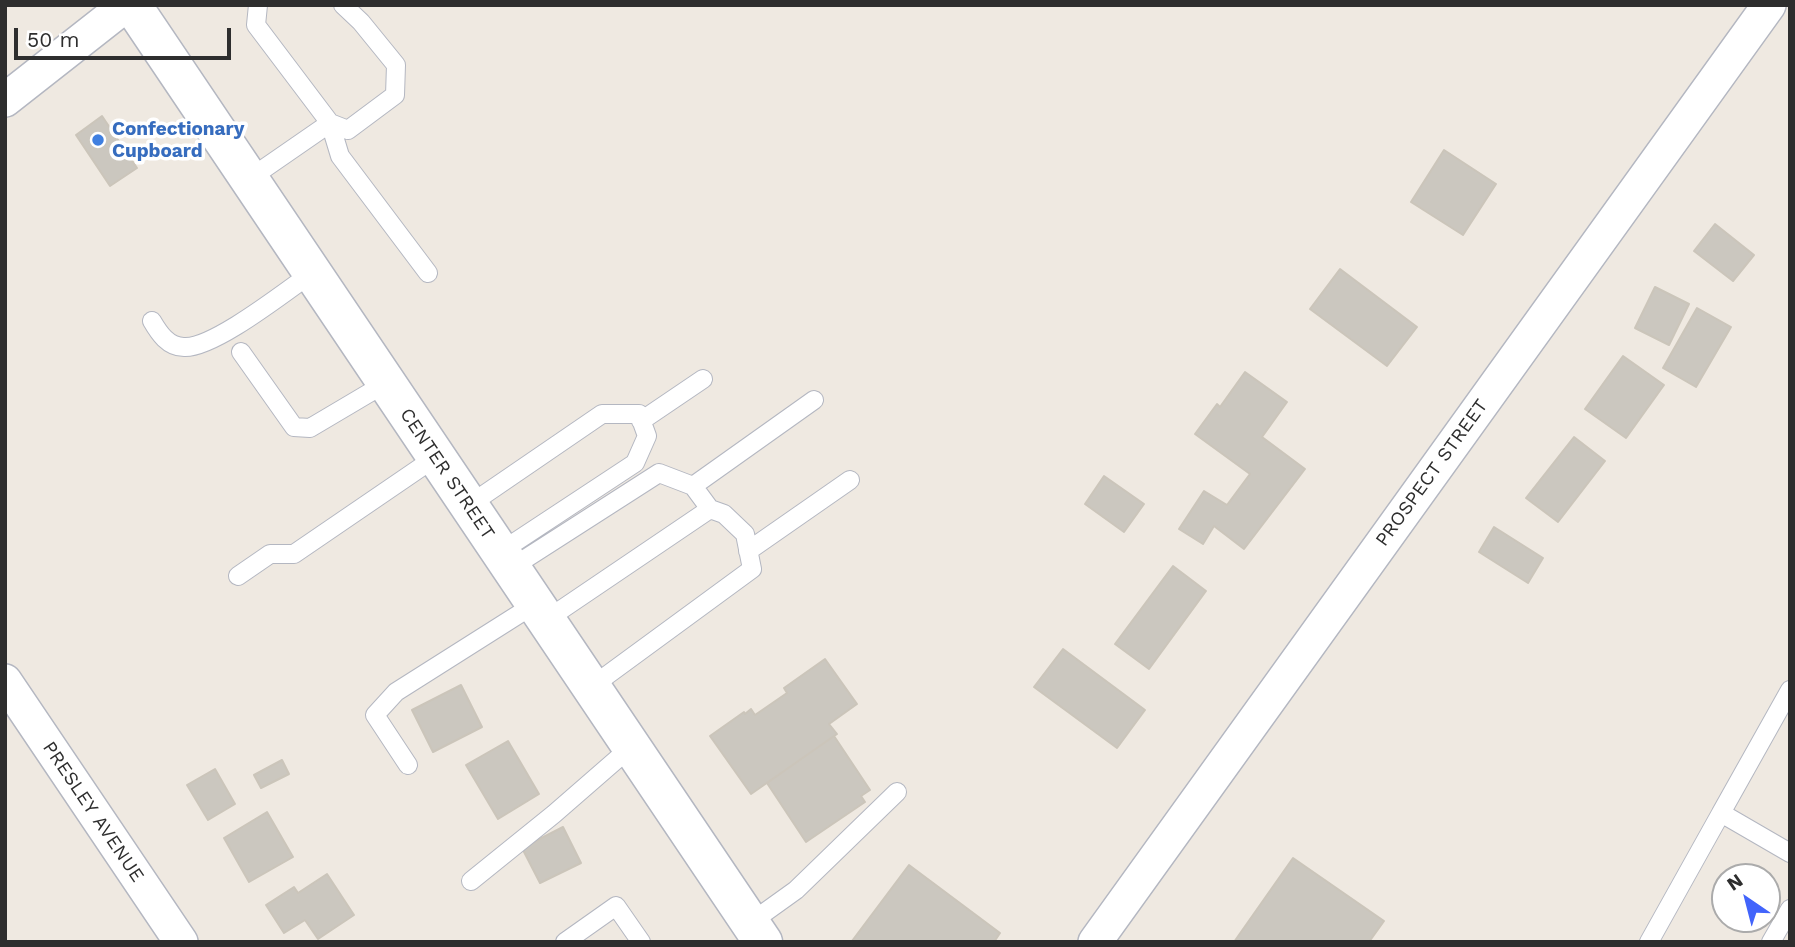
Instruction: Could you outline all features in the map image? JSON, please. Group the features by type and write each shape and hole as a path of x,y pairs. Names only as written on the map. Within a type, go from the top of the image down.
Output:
{"main road":[{"name":"CENTER STREET","path":"132,5 757,932"}],"street":[{"path":"5,100 126,5"},
{"name":"PROSPECT STREET","path":"1097,941 1769,5"},
{"name":"PRESLEY AVENUE","path":"5,681 181,942"}],"lane":[{"path":"258,5 256,25 330,123 340,156 428,273"},
{"path":"330,123 348,130 395,95 396,65 368,30 343,5"},
{"path":"249,179 330,123"},
{"path":"152,321 162,338 183,348 211,341 312,273"},
{"path":"241,352 294,427 310,428 386,383"},
{"path":"641,421 703,379"},
{"path":"693,485 814,400"},
{"path":"469,505 602,414 639,414 647,436 635,463 506,560"},
{"path":"238,576 270,554 293,554 436,457"},
{"path":"506,560 659,474 693,485 709,509 723,513 745,534 751,569 591,687"},
{"path":"748,551 850,480"},
{"path":"408,765 375,715 396,692 541,612 709,509"},
{"path":"1649,942 1790,690"},
{"path":"471,881 632,747"},
{"path":"757,932 796,890 897,792"},
{"path":"1721,813 1790,853"},
{"path":"565,942 616,906 641,942"},
{"path":"1771,942 1790,909"}],"building":[{"path":"102,116 137,168 110,186 76,135"},
{"path":"1444,150 1496,184 1463,235 1411,202"},
{"path":"1715,224 1754,255 1733,281 1694,251"},
{"path":"1340,269 1417,327 1387,366 1310,309"},
{"path":"1655,287 1689,304 1669,345 1635,328"},
{"path":"1697,308 1731,327 1696,387 1663,368"},
{"path":"1623,356 1664,385 1626,438 1585,409"},
{"path":"1245,372 1287,402 1262,437 1305,469 1244,549 1214,526 1203,544 1179,529 1204,491 1227,505 1250,474 1195,434 1217,404 1220,407"},
{"path":"1574,437 1605,461 1558,522 1526,498"},
{"path":"1104,476 1144,504 1124,532 1085,504"},
{"path":"1494,527 1543,558 1528,583 1479,552"},
{"path":"1173,566 1206,591 1149,669 1115,644"},
{"path":"1063,649 1145,710 1117,748 1034,687"},
{"path":"825,659 857,704 829,724 837,734 751,794 710,736 744,712 745,714 751,709 755,715 787,693 784,688"},
{"path":"461,685 482,727 433,752 412,710"},
{"path":"834,736 870,790 861,796 865,802 806,842 767,783"},
{"path":"508,741 539,794 498,819 466,765"},
{"path":"282,760 289,774 261,788 254,775"},
{"path":"215,769 235,804 208,820 187,785"},
{"path":"267,812 293,857 249,882 224,838"},
{"path":"563,827 581,863 540,883 522,848"},
{"path":"1293,858 1384,921 1369,942 1234,942"},
{"path":"909,865 1000,933 994,942 852,941"},
{"path":"327,874 354,915 318,939 305,920 284,933 266,905 294,887 298,893"}],"place":[{"name":"Confectionary Cupboard","path":"98,140"}]}
